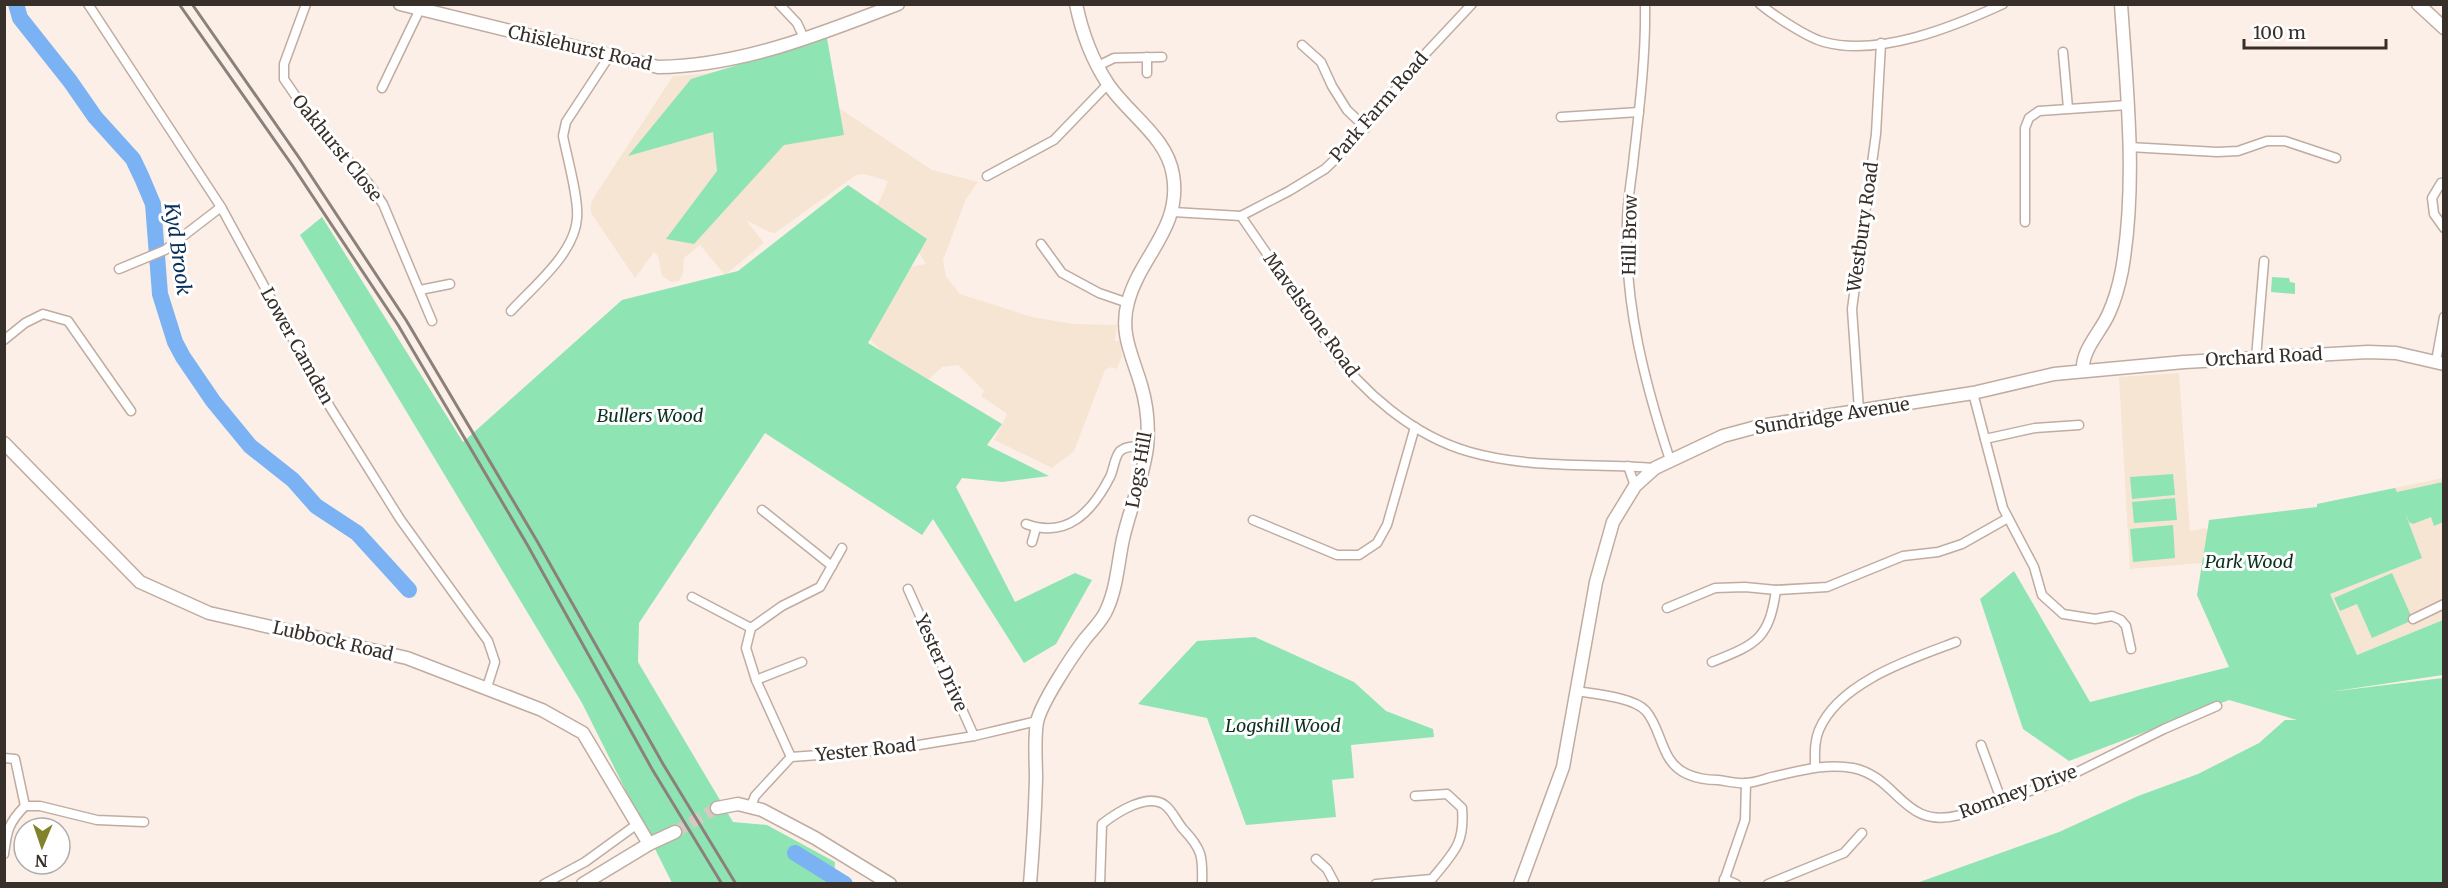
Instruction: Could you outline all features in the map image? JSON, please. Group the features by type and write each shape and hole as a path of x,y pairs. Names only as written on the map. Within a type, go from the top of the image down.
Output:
{"street":[{"name":"Lower Camden","path":"88,4 221,207 330,407 400,519 488,641 495,662 487,687"},
{"name":"Oakhurst Close","path":"306,4 284,64 284,79 310,117 369,184 383,204 432,321"},
{"name":"Chislehurst Road","path":"400,4 658,67 699,65 758,53 898,4"},
{"path":"779,4 797,23 804,38"},
{"name":"Logs Hill","path":"1030,884 1035,830 1037,721 1062,674 1107,610 1147,447 1145,400 1124,327 1128,303 1136,281 1173,212 1173,174 1163,146 1108,84 1084,35 1076,4"},
{"name":"Park Farm Road","path":"1241,216 1325,169 1366,128 1427,52 1472,4"},
{"name":"Hill Brow","path":"1645,4 1646,45 1627,221 1626,265 1641,359 1656,420 1670,460"},
{"path":"1760,4 1823,42 1853,46 1923,37 2002,4"},
{"path":"2083,370 2083,359 2116,297 2126,237 2129,147 2121,4"},
{"path":"2418,4 2444,28"},
{"path":"382,88 420,9"},
{"name":"Westbury Road","path":"1859,410 1852,309 1876,134 1881,43"},
{"path":"1302,45 1321,62 1347,110 1366,128"},
{"path":"2063,52 2068,108"},
{"path":"511,311 560,257 574,238 578,217 563,136 566,122 610,55"},
{"path":"1098,66 1114,57 1162,57"},
{"path":"1147,57 1147,73"},
{"path":"987,176 1054,140 1108,84"},
{"path":"2025,222 2025,128 2029,118 2039,111 2128,105"},
{"path":"1562,117 1639,112"},
{"path":"2129,147 2238,152 2267,141 2285,141 2336,158"},
{"path":"2444,185 2442,183 2432,198 2434,214 2444,228"},
{"path":"119,269 165,250 221,207"},
{"path":"1173,212 1241,216"},
{"name":"Mavelstone Road","path":"1241,216 1328,344 1372,393 1415,428 1443,443 1470,452 1502,458 1571,465 1655,468"},
{"path":"1041,244 1062,273 1099,293 1128,303"},
{"path":"2256,358 2264,261"},
{"path":"420,290 450,284"},
{"path":"4,340 25,323 42,314 68,321 131,411"},
{"path":"2440,362 2444,317"},
{"name":"Orchard Road","path":"2083,370 2368,352 2396,353 2440,362"},
{"name":"Sundridge Avenue","path":"1520,884 1563,767 1600,565 1613,522 1635,486 1655,468 1670,460 1732,434 1760,426 1973,393 2054,374 2083,370"},
{"path":"1973,393 2003,508 2034,567 2042,595 2063,614 2095,619 2112,616 2121,620 2126,626 2131,649"},
{"path":"1985,439 2035,428 2079,425"},
{"path":"1253,520 1337,555 1359,555 1377,543 1387,525 1415,428"},
{"name":"Lubbock Road","path":"4,443 140,582 209,613 407,658 542,710 583,733 649,844"},
{"path":"1026,524 1036,528 1056,529 1076,521 1105,485 1118,453 1125,448 1147,447"},
{"path":"1628,466 1635,486"},
{"path":"762,510 832,566"},
{"path":"1667,608 1715,588 1745,587 1776,590 1827,587 1903,556 1938,552 1962,544 2008,518"},
{"path":"1032,542 1036,528"},
{"path":"791,757 756,680 746,648 750,628 782,606 820,586 842,548"},
{"name":"Yester Drive","path":"908,589 974,736"},
{"path":"1712,662 1750,647 1763,633 1772,616 1776,590"},
{"path":"692,597 750,628"},
{"path":"2413,619 2444,604"},
{"path":"1815,767 1818,732 1837,704 1861,686 1895,666 1956,642"},
{"path":"756,680 802,662"},
{"name":"Romney Drive","path":"1576,691 1620,699 1638,705 1646,711 1659,735 1665,754 1673,765 1687,775 1746,783 1815,767 1853,768 1875,776 1913,810 1931,818 1947,819 2059,781 2164,729 2217,706"},
{"name":"Yester Road","path":"751,806 755,796 791,757 888,750 974,736 1037,721"},
{"path":"1981,745 2002,802"},
{"path":"4,758 15,759 25,806"},
{"path":"1736,884 1723,881 1745,820 1746,783"},
{"path":"1376,884 1432,879 1457,849 1464,827 1462,808 1447,794 1415,796"},
{"path":"1100,884 1102,824 1129,807 1147,801 1159,802 1166,806 1195,841 1202,855 1202,884"},
{"path":"717,808 738,804 751,806 815,838 890,884"},
{"path":"4,855 8,828 13,818 25,806 40,806 97,820 144,822"},
{"path":"544,884 594,856 636,825"},
{"path":"583,884 649,844 675,832"},
{"path":"1768,884 1844,853 1862,833"},
{"path":"1316,859 1327,869 1335,884"}],"shaded area":[{"path":"750,66 821,84 836,83 839,108 932,170 978,182 966,199 943,260 946,277 960,294 1032,317 1073,324 1117,325 1115,341 1120,341 1122,356 1117,369 1111,367 1105,370 1074,451 1052,468 994,440 1007,414 981,396 984,391 958,365 942,367 918,389 856,325 906,267 926,264 919,253 865,224 881,198 888,181 864,174 856,175 775,233 746,220 764,243 725,275 700,245 684,258 683,274 679,281 671,282 662,276 658,256 654,252 635,278 591,213 591,203 673,76"},
{"path":"2179,373 2190,531 2206,528 2215,562 2130,569 2119,377"},
{"path":"2443,478 2443,620 2357,655 2309,635 2317,504"}],"green space":[{"path":"827,38 844,135 784,145 694,244 666,239 717,171 713,132 628,156 691,79"},
{"name":"Bullers Wood","path":"848,185 927,239 868,343 1002,424 987,445 1049,476 1002,482 962,478 956,487 1015,602 1075,573 1092,580 1056,644 1024,663 933,519 922,535 765,433 639,623 638,662 733,822 767,825 835,862 834,883 672,883 582,703 300,235 322,217 463,442 622,300 738,271"},
{"path":"2272,277 2289,278 2290,282 2295,283 2295,294 2271,292"},
{"path":"2173,474 2175,495 2132,499 2130,477"},
{"name":"Park Wood","path":"2443,482 2443,522 2434,526 2431,517 2413,524 2409,522 2405,513 2422,558 2330,594 2357,655 2443,620 2443,675 2329,692 2443,678 2443,883 1914,884 2059,832 2138,796 2198,774 2259,743 2285,720 2297,720 2229,700 2069,761 2023,729 1980,599 2014,571 2090,702 2229,667 2197,595 2209,520 2317,507 2317,504 2395,488 2397,492"},
{"path":"2175,498 2177,520 2134,523 2132,502"},
{"path":"2173,525 2175,558 2133,562 2130,529"},
{"path":"2392,573 2413,620 2372,638 2357,604 2340,611 2334,598"},
{"name":"Logshill Wood","path":"1255,637 1354,682 1386,711 1433,729 1434,737 1351,745 1354,778 1332,780 1336,817 1246,825 1207,718 1138,704 1197,641"}],"waterway":[{"name":"Kyd Brook","path":"16,4 20,18 70,81 95,117 133,159 142,178 153,204 160,294 175,342 183,357 213,401 250,446 293,480 316,506 357,533 409,590"},
{"name":"Kyd Brook","path":"795,853 845,884"}],"tunnel":[{"path":"675,832 717,808"}],"railway":[{"path":"179,4 292,165 398,325 528,546 652,769 722,884"},
{"path":"192,4 300,159 406,320 537,541 663,764 736,884"}]}
